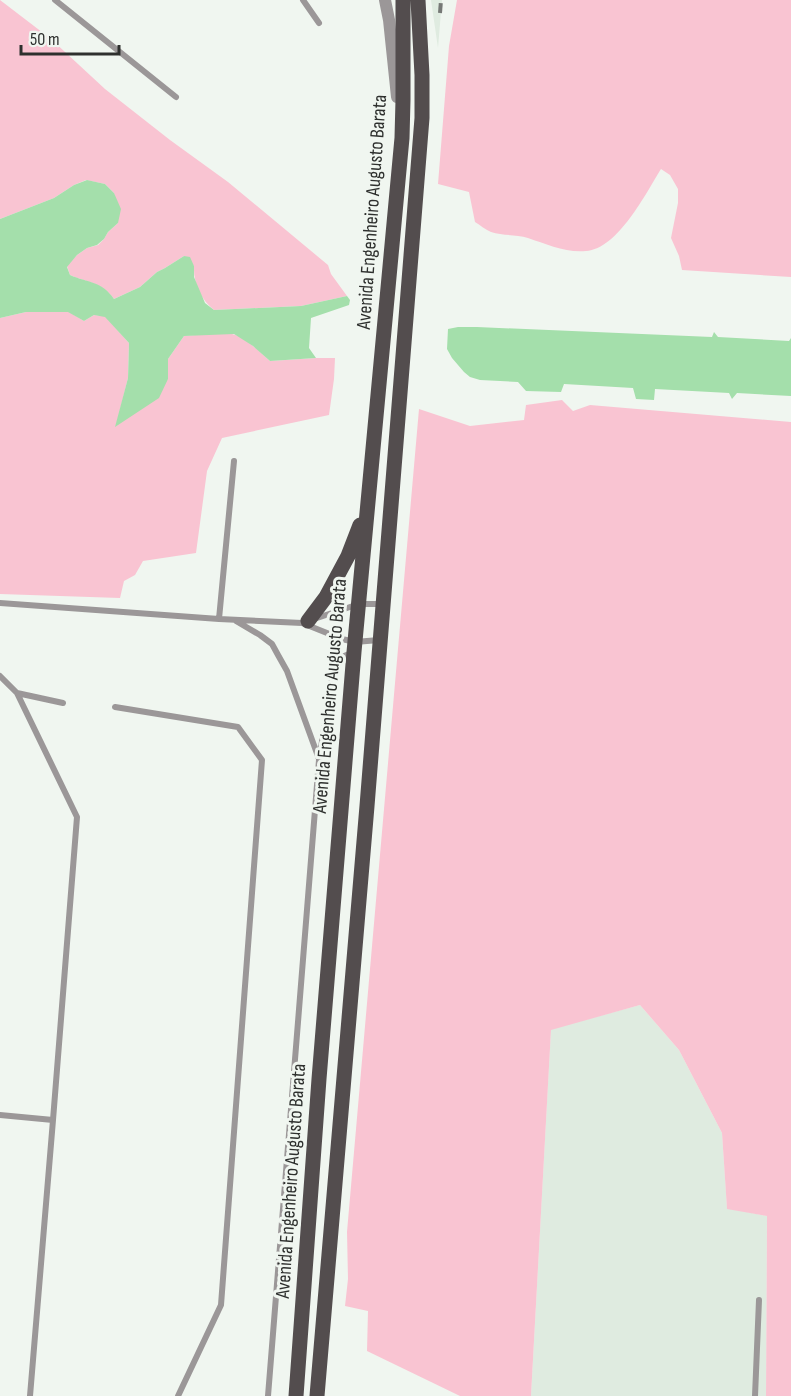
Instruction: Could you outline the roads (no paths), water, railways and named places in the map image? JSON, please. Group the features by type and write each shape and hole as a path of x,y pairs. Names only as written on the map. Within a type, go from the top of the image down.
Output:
{"main road":[{"name":"Avenida Engenheiro Augusto Barata","path":"296,1396 320,1068 355,647 402,138 403,0"},
{"path":"317,1396 422,118 418,0"},
{"path":"305,622 326,597 348,556 368,502"}],"street":[{"path":"386,0 402,138"}],"lane":[{"path":"55,0 176,97"},
{"path":"303,0 319,23"},
{"path":"219,619 234,461"},
{"path":"0,603 219,619 305,622 359,604 383,604"},
{"path":"233,619 272,644 287,671 319,760"},
{"path":"305,622 355,647"},
{"path":"268,1396 319,760 334,667 339,659 355,647 380,640"},
{"path":"0,676 17,693 77,817 30,1396"},
{"path":"17,693 63,703"},
{"path":"115,707 238,727 262,760 221,1305 178,1396"},
{"path":"0,1115 53,1120"},
{"path":"755,1396 759,1300"}],"railway":[{"path":"440,13 441,0"}]}
